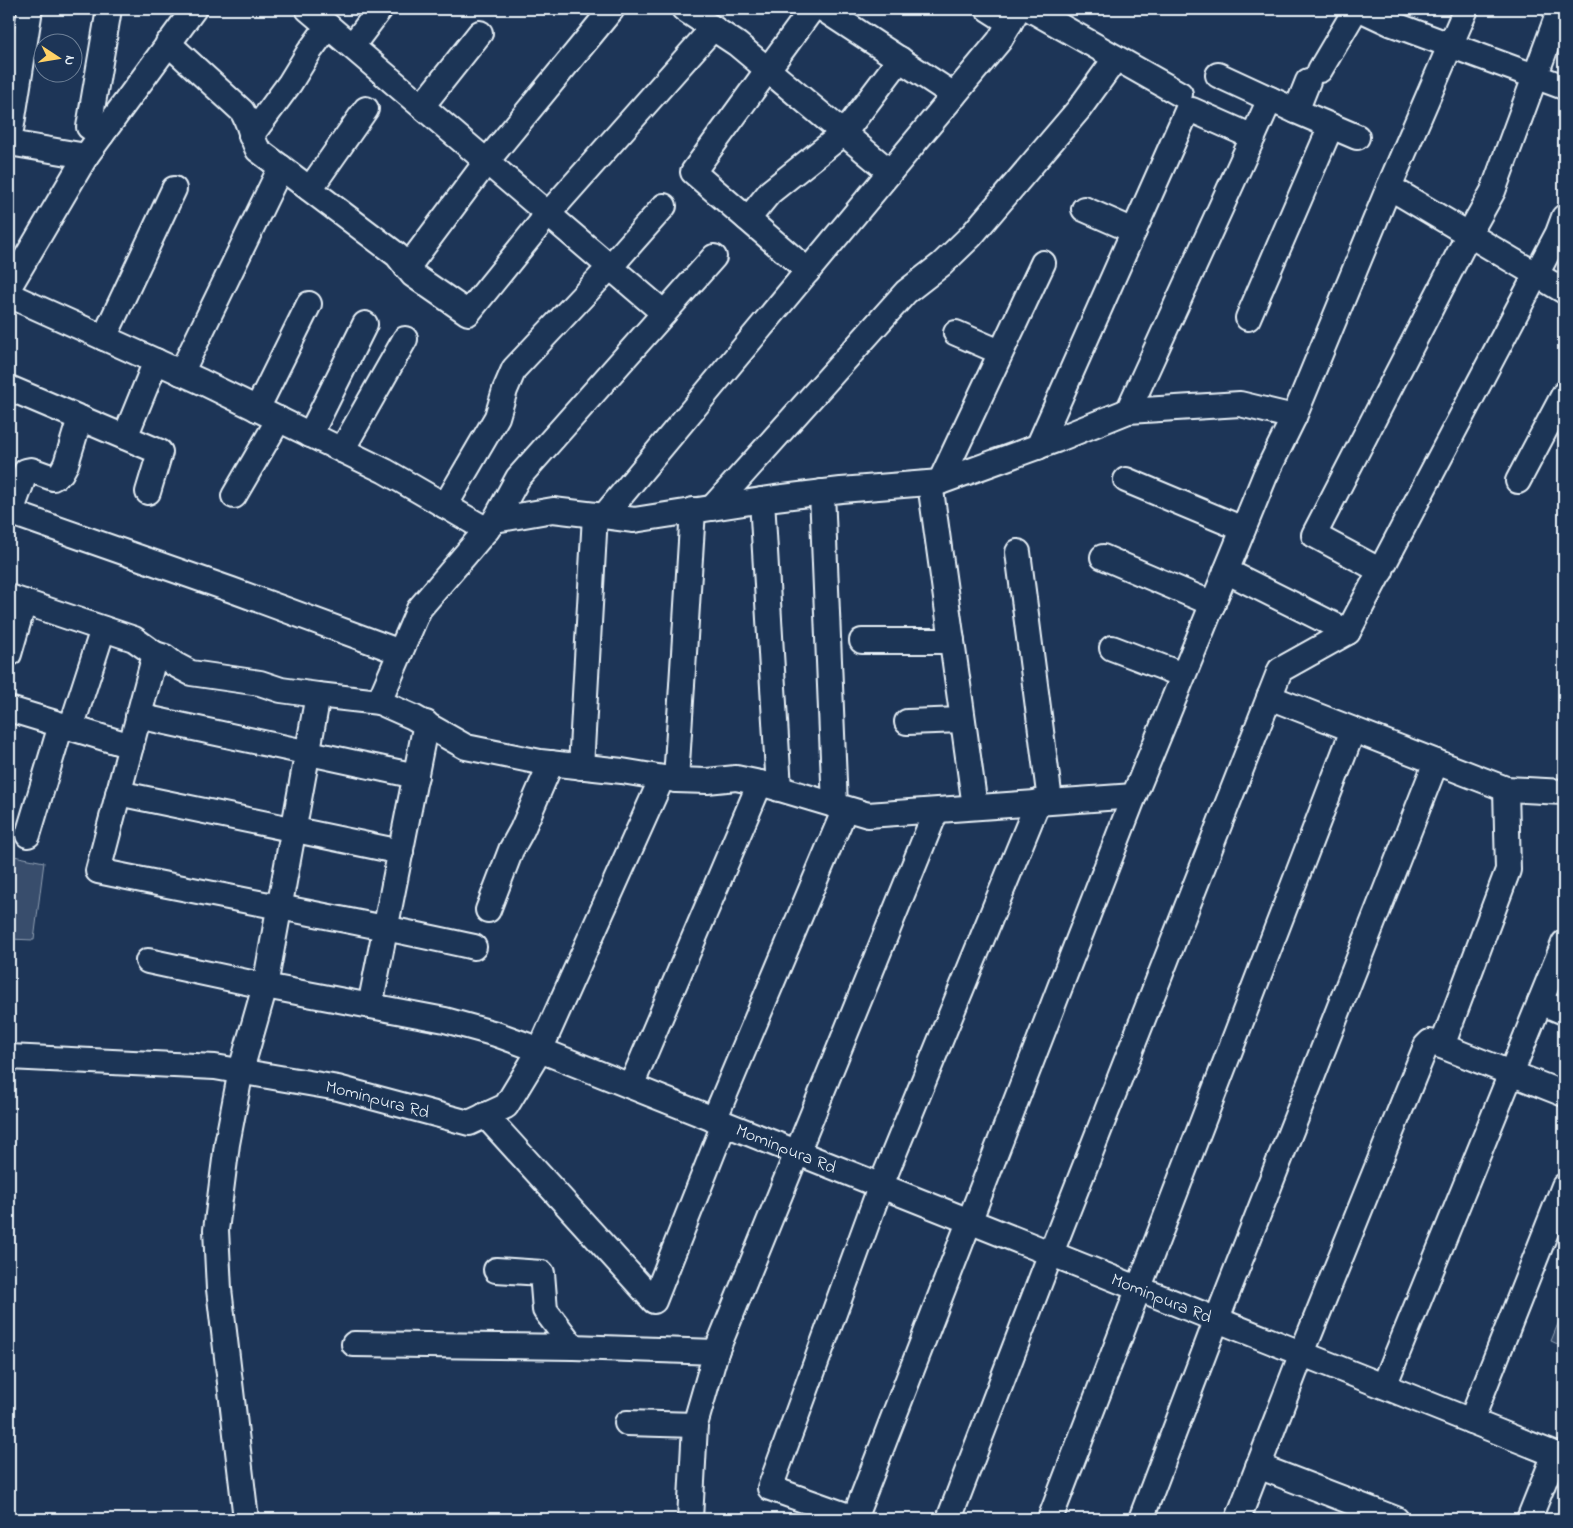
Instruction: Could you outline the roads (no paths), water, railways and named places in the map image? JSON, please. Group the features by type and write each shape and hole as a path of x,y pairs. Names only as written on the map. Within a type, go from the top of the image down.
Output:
{"street":[{"path":"30,9 9,143 86,156"},
{"path":"102,134 89,127 109,9"},
{"path":"9,287 86,156 194,9"},
{"path":"308,9 664,313"},
{"path":"352,46 380,9"},
{"path":"407,268 487,161 612,9"},
{"path":"684,9 737,44 890,172"},
{"path":"808,271 693,172 812,9"},
{"path":"823,9 954,95"},
{"path":"581,767 599,516 808,271 999,41 1014,16 988,9"},
{"path":"1030,9 1180,94"},
{"path":"1296,111 1314,75 1358,9 1390,24 1564,87"},
{"path":"1018,552 1044,802 881,1185 770,1488 854,1519 1134,796 1265,476 1294,417 1389,186 1466,9"},
{"path":"1380,571 1314,535 1493,191 1560,9"},
{"path":"251,136 290,83 308,52 328,26"},
{"path":"168,43 242,111 250,124 251,136 258,150 397,255 413,275 468,314 548,214 713,28"},
{"path":"422,106 480,33"},
{"path":"148,961 264,986 445,1020 496,1034 540,1050 669,779 702,509 906,292 942,264 971,236 1079,109 1116,58"},
{"path":"748,219 770,192 844,133 900,59"},
{"path":"1218,75 1358,137"},
{"path":"1128,411 1270,99"},
{"path":"310,189 366,109"},
{"path":"1038,447 1187,111 1192,110 1253,137"},
{"path":"1248,318 1331,126"},
{"path":"181,373 281,167"},
{"path":"1389,186 1564,291"},
{"path":"104,338 174,190"},
{"path":"445,506 497,417 514,370 664,206"},
{"path":"1084,209 1134,231"},
{"path":"949,1519 1051,1253 1280,670 1348,632 1558,233 1564,217"},
{"path":"379,702 419,609 491,525 518,478 714,257"},
{"path":"974,807 952,641 935,483 1043,262"},
{"path":"9,295 279,419 385,471 445,506 491,525 553,510 634,520 822,492 935,483 1038,447 1128,411 1240,404 1294,417"},
{"path":"257,409 309,304"},
{"path":"310,435 365,324"},
{"path":"956,334 1000,352"},
{"path":"342,450 405,339"},
{"path":"125,437 156,361"},
{"path":"9,388 160,452 148,492"},
{"path":"1518,481 1564,394"},
{"path":"80,418 66,464 61,473 53,478 31,470 26,471 10,512 232,590 400,652"},
{"path":"234,496 279,419"},
{"path":"1126,480 1243,529"},
{"path":"485,1115 654,1301 719,1122 840,808 822,492"},
{"path":"631,1086 770,786 762,500"},
{"path":"1103,557 1213,604"},
{"path":"1226,572 1348,632"},
{"path":"9,654 16,600 134,639 154,654 166,658 191,673 260,683 281,690 379,702 426,724 466,746 551,763 622,771 669,779 707,781 736,778 868,815 1134,796"},
{"path":"28,835 66,726 103,629"},
{"path":"862,641 952,641"},
{"path":"1112,648 1183,676"},
{"path":"154,654 98,871 474,946"},
{"path":"246,1519 220,1289 216,1230 227,1144 241,1070 264,986 318,695"},
{"path":"1269,697 1506,789 1564,792"},
{"path":"9,709 131,746"},
{"path":"138,716 416,776"},
{"path":"907,722 962,720"},
{"path":"370,1006 426,724"},
{"path":"1050,1519 1353,730"},
{"path":"1142,1519 1217,1319 1436,762"},
{"path":"488,910 511,850 522,830 551,763"},
{"path":"1442,1046 1508,870 1506,789"},
{"path":"118,793 401,852"},
{"path":"690,1519 695,1425 716,1352 936,811"},
{"path":"1384,1386 1564,943"},
{"path":"1540,1002 1564,1012"},
{"path":"1238,1519 1302,1353 1426,1046 1430,1042 1442,1046 1564,1094"},
{"name":"Mominpura Rd","path":"9,1058 215,1066 338,1088 469,1123 506,1106 540,1050 1560,1456"},
{"path":"1471,1421 1564,1186"},
{"path":"496,1270 542,1273 545,1310 573,1347"},
{"path":"354,1344 573,1347 716,1352"},
{"path":"627,1423 695,1425"},
{"path":"1529,1519 1560,1456"},
{"path":"1258,1466 1396,1519"}]}
